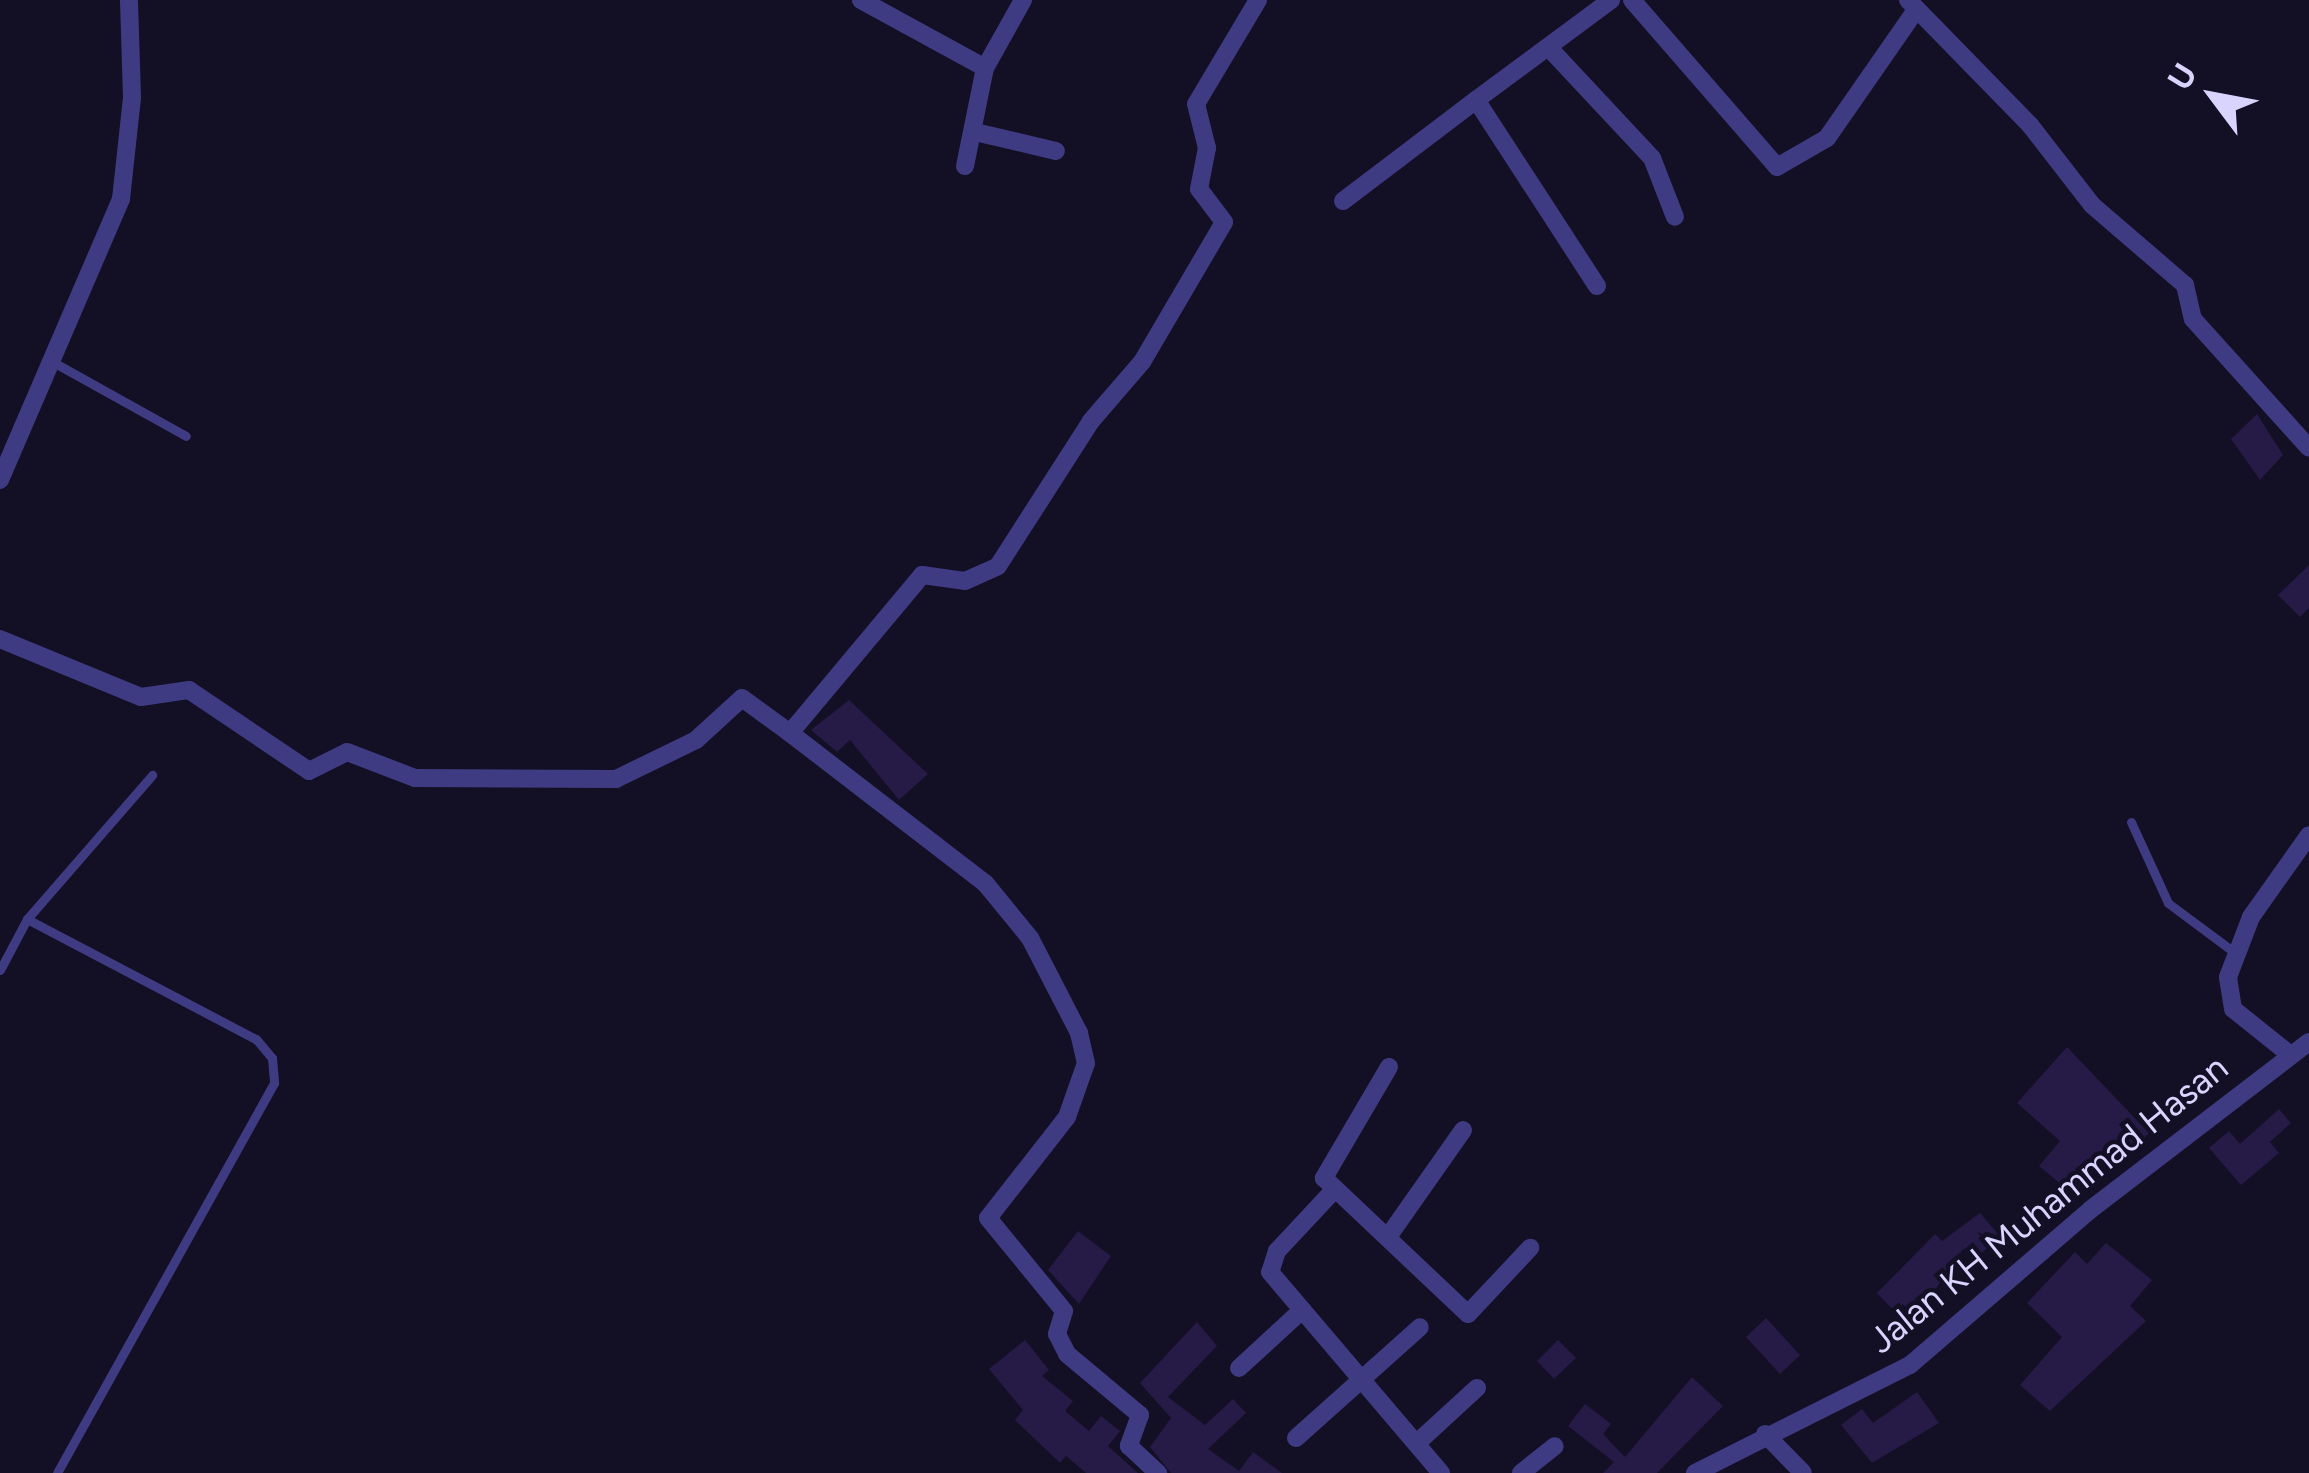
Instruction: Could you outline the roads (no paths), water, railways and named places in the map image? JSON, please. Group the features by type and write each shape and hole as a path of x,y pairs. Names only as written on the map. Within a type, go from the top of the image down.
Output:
{"street":[{"path":"0,480 121,199 132,97 129,0"},
{"path":"861,0 986,68"},
{"path":"965,166 986,68 1023,0"},
{"path":"790,733 922,575 965,581 998,566 1090,421 1142,362 1223,226 1199,189 1207,148 1196,104 1258,0"},
{"path":"1343,202 1612,0"},
{"path":"1632,0 1777,167 1827,137 1912,5 2030,125 2092,205 2185,285 2193,319 2309,448"},
{"path":"1550,49 1652,158 1675,217"},
{"path":"1475,100 1597,286"},
{"path":"975,132 1056,151"},
{"path":"0,639 141,697 189,690 309,772 347,752 416,778 616,779 696,740 742,698 985,884 1030,938 1079,1033 1086,1063 1066,1117 988,1218 1064,1312 1057,1334 1067,1354 1140,1415 1130,1446 1157,1473"},
{"path":"2288,1053 2233,1009 2234,952 2309,835"},
{"name":"Jalan KH Muhammad Hasan","path":"1695,1473 1765,1434 1910,1366 2288,1053 2309,1042"},
{"path":"1390,1066 1322,1169 1335,1190 1390,1234 1468,1314 1530,1248"},
{"path":"1390,1234 1462,1130"},
{"path":"1335,1190 1269,1264 1302,1310 1441,1473"},
{"path":"1239,1368 1302,1310"},
{"path":"1296,1438 1420,1327"},
{"path":"1418,1442 1477,1388"},
{"path":"1765,1434 1804,1473"},
{"path":"1521,1473 1555,1446"}],"lane":[{"path":"53,362 186,436"},
{"path":"0,970 27,919 152,775"},
{"path":"2131,822 2168,903 2234,952"},
{"path":"27,919 256,1039 273,1071 57,1473"}]}
